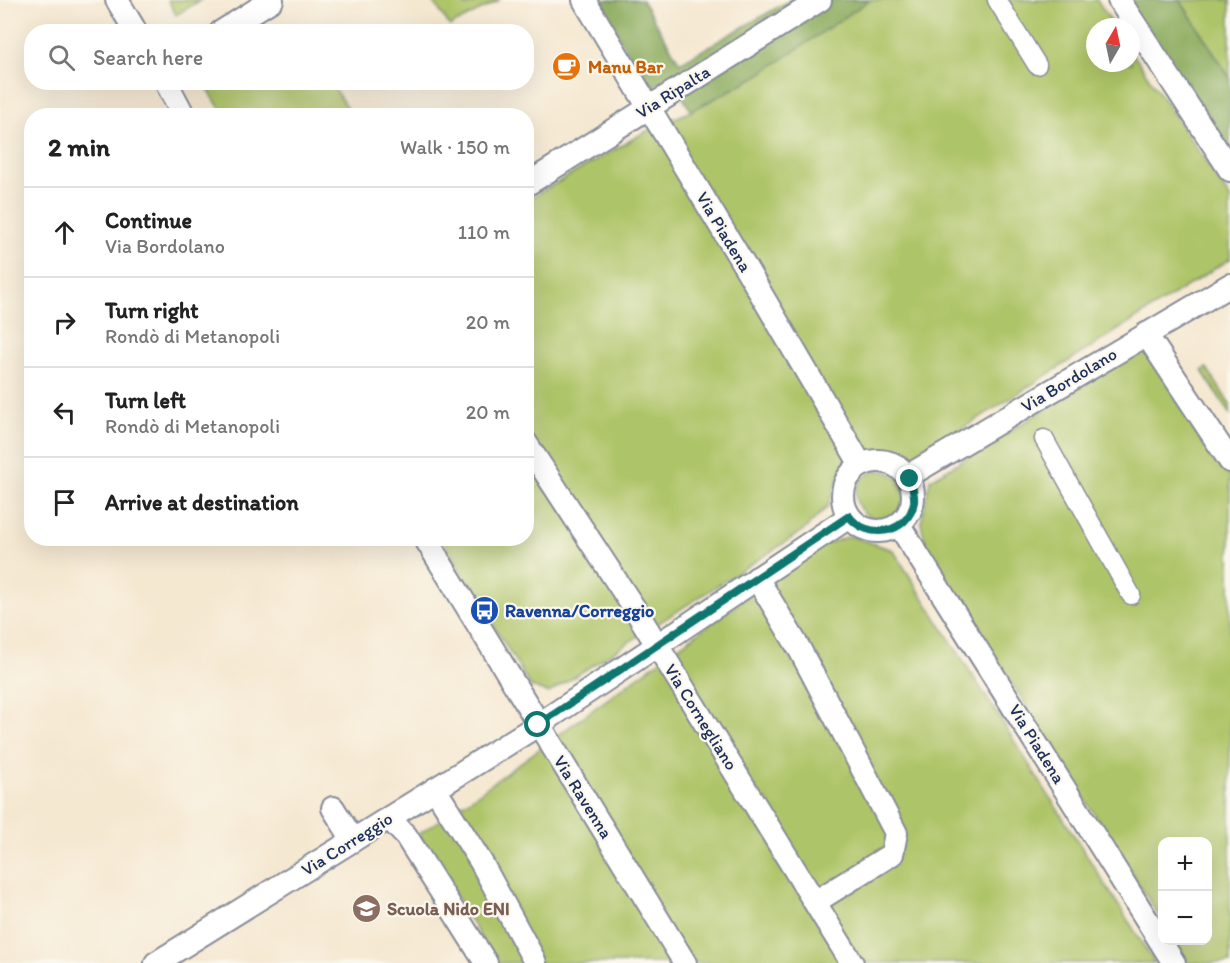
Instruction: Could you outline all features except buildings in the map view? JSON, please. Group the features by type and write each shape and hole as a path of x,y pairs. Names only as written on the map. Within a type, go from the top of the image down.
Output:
{"street":[{"path":"117,0 131,24"},
{"path":"233,24 272,0"},
{"name":"Via Piadena","path":"584,0 750,275 861,465"},
{"name":"Via Ripalta","path":"534,180 820,0"},
{"path":"997,0 1037,64"},
{"path":"1119,0 1230,170"},
{"path":"169,90 180,108"},
{"name":"Via Bordolano","path":"908,476 1230,285"},
{"path":"1146,334 1230,461"},
{"path":"1044,439 1131,595"},
{"name":"Via Cornegliano","path":"534,455 657,645 852,963"},
{"path":"879,460 892,463 908,476 914,490 914,502 908,517 899,525 883,532 873,532 861,528 849,516 843,501 843,488 848,477 861,465 879,460"},
{"path":"538,725 849,516"},
{"name":"Via Piadena","path":"899,525 1174,963"},
{"name":"Via Ravenna","path":"430,546 685,963"},
{"path":"757,578 800,650 896,833 892,854 815,902"},
{"name":"Via Correggio","path":"156,963 538,725"},
{"path":"435,789 481,862 535,963"},
{"path":"333,808 353,840"},
{"path":"389,818 406,837 486,963"}],"green space":[{"path":"168,0 201,0 176,15"},
{"path":"432,0 462,0 466,6 483,0 500,0 454,24 449,24"},
{"path":"597,0 642,0 680,63 790,0 870,0 757,76 691,111 672,79 648,87"},
{"path":"870,0 1097,0 1109,18 1086,18 1086,72 1140,72 1140,64 1230,198 1230,259 913,460 846,456 828,506 803,531 549,693 531,687 445,546 534,546 534,196 645,132 757,76"},
{"path":"1121,0 1180,0 1230,78 1230,149 1196,97 1154,48 1140,28 1140,18 1133,18"},
{"path":"1180,0 1230,0 1230,78"},
{"path":"208,90 335,90 347,108 220,108"},
{"path":"1146,347 1230,477 1230,963 1189,963 1178,945 1212,945 1212,837 1158,837 1158,915 927,549 921,523 930,480"},
{"path":"1207,368 1230,405 1230,414 1202,371"},
{"path":"880,471 897,478 904,495 897,512 880,519 863,512 856,495 863,478"},
{"path":"850,536 893,550 1155,963 496,963 419,834 479,793 814,548"}],"place":[{"name":"Manu Bar","path":"567,67"},
{"name":"Ravenna/Correggio","path":"484,611"},
{"name":"Scuola Nido ENI","path":"366,909"}],"route":[{"path":"538,725 849,516 861,528 873,532 883,532 899,525 908,517 914,502 914,490 910,479"}]}
